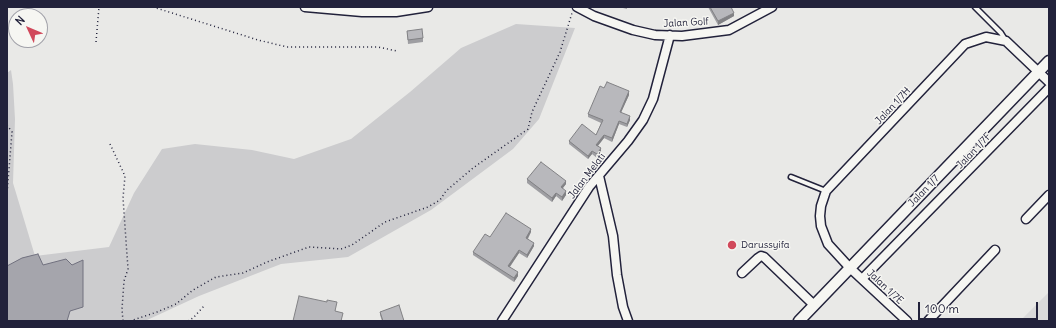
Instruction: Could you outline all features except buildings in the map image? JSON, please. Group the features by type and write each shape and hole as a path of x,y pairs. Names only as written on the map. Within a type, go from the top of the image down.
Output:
{"street":[{"path":"305,7 324,10 383,12 396,12 428,7"},
{"name":"Jalan Golf","path":"577,7 594,16 633,30 655,35 682,36 729,30 772,7"},
{"name":"Jalan Melati","path":"502,321 570,216 599,176 628,141 642,120 653,99 670,35"},
{"name":"Jalan 1/7H","path":"850,268 828,244 822,231 820,216 821,206 826,191 965,44 986,37 1006,41"},
{"path":"1006,41 1049,82"},
{"name":"Jalan 1/7","path":"799,321 1049,61"},
{"name":"Jalan 1/7F","path":"862,279 1049,88"},
{"path":"599,176 613,236 617,275 623,307 628,321"},
{"path":"1026,219 1049,195"},
{"path":"928,321 995,250"},
{"path":"742,274 758,258 761,256 764,257 814,305"},
{"name":"Jalan 1/7E","path":"850,268 907,321"}],"lane":[{"path":"975,7 1002,33 1006,41"},
{"path":"791,177 826,191"}],"path":[{"path":"96,42 98,7"},
{"path":"153,7 258,40 287,47 378,47 397,51"},
{"path":"130,321 176,304 193,290 216,277 243,273 267,262 309,247 342,249 352,245 385,222 428,207 440,200 446,191 473,168 528,129 532,112 560,52 574,7"},
{"path":"7,125 12,132 7,194"},
{"path":"110,144 125,176 123,198 128,269 124,281 122,309 123,321"},
{"path":"188,321 193,318 205,305"}],"shaded area":[{"path":"516,24 575,28 539,119 513,149 431,210 348,257 281,264 199,296 145,321 7,321 7,73 11,70 15,119 13,183 35,256 109,247 134,193 162,149 195,144 252,150 294,159 351,139 410,92 461,48"},
{"path":"38,254 43,265 66,259 72,265 83,260 83,307 70,311 67,321 7,321 7,266 22,258"},
{"path":"1049,292 1049,321 1020,321"}],"place":[{"name":"Darussyifa","path":"732,245"}]}
